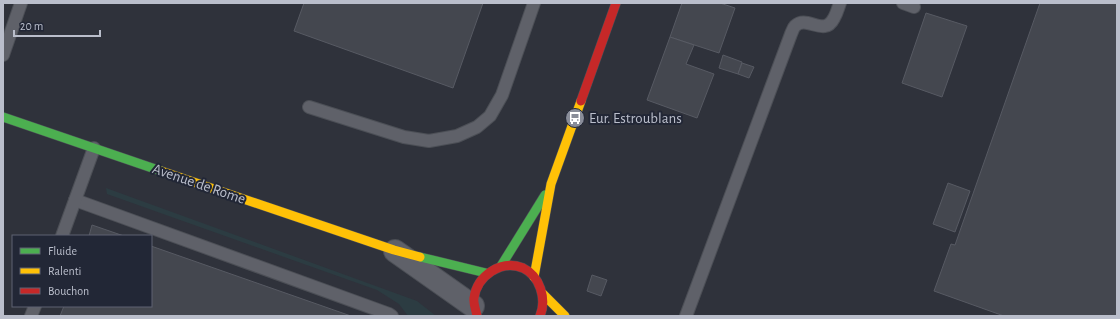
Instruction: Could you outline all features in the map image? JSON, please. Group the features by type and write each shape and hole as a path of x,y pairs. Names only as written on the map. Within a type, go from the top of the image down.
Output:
{"street":[{"path":"534,277 551,184 616,3"},
{"name":"Avenue de Rome","path":"3,117 394,250 486,273"},
{"path":"501,266 551,184"},
{"name":"Avenue de Rome","path":"394,250 475,311"},
{"path":"475,311 473,297 479,280 493,269 501,266 513,266 525,269 540,284 543,294 543,304 540,316"},
{"path":"543,294 565,316"}],"lane":[{"path":"3,55 21,3"},
{"path":"309,107 404,137 429,141 457,136 477,127 490,116 502,95 534,3"},
{"path":"686,316 790,34 796,25 803,22 823,27 829,25 834,19 840,3"},
{"path":"62,235 94,148"},
{"path":"75,200 392,316"}],"shaded area":[{"path":"106,188 417,301 436,316 408,316 399,304 377,290 107,194"}],"building":[{"path":"304,3 483,3 453,88 294,31"},
{"path":"682,3 720,3 735,8 719,53 670,37"},
{"path":"1040,3 1117,3 1117,316 1004,316 934,291 951,244 955,245"},
{"path":"926,13 967,26 942,97 902,83"},
{"path":"670,37 694,45 686,64 714,74 697,118 647,100"},
{"path":"723,55 742,62 738,74 719,68"},
{"path":"742,63 754,67 749,78 738,74"},
{"path":"948,183 970,191 955,232 933,224"},
{"path":"92,225 121,235 89,235"},
{"path":"152,246 351,316 60,316 64,307 152,307"},
{"path":"592,275 607,280 601,296 587,291"}],"traffic: fast":[{"path":"3,117 161,171"},
{"path":"501,266 545,195"},
{"path":"420,257 486,273"}],"traffic: slow":[{"path":"534,277 551,184 581,101"},
{"path":"161,171 394,250 420,257"},
{"path":"543,294 565,316"}],"traffic: jam":[{"path":"581,101 616,3"},
{"path":"477,316 474,300 476,290 480,283 491,271 506,266 523,268 534,276 538,282 542,295 543,302 540,316"}],"place":[{"name":"Eur. Estroublans","path":"575,118"}]}
